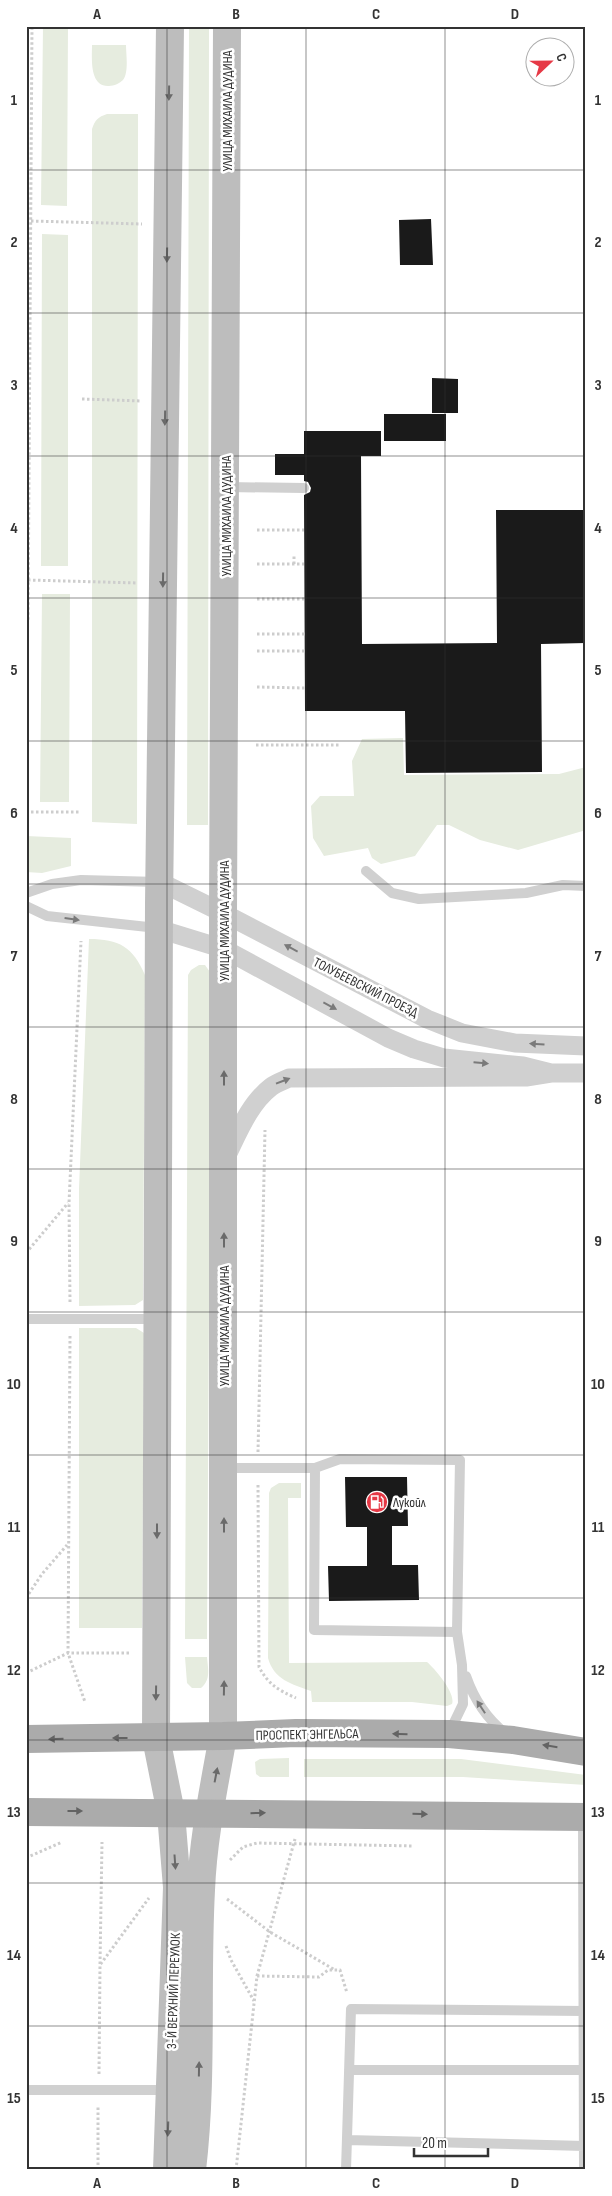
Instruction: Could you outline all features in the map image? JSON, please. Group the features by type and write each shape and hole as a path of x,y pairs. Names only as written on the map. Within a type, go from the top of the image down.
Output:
{"main road":[{"name":"ПРОСПЕКТ ЭНГЕЛЬСА","path":"26,1739 156,1738 296,1733 449,1734 513,1740 586,1752"},
{"path":"26,1812 585,1817"}],"street":[{"path":"170,26 159,929 156,1738 171,1813"},
{"name":"УЛИЦА МИХАИЛА ДУДИНА","path":"209,1814 223,1736 223,913 227,26"},
{"name":"ТОЛУБЕЕВСКИЙ ПРОЕЗД","path":"160,882 385,998 427,1019 462,1033 515,1043 586,1046"},
{"path":"159,929 224,950 388,1038 414,1049 444,1058 523,1066 551,1073"},
{"path":"224,1160 246,1118 261,1097 272,1086 288,1078 526,1077 551,1073 586,1073"},
{"name":"3-Й ВЕРХНИЙ ПЕРЕУЛОК","path":"167,2170 177,1887 171,1813"},
{"name":"3-Й ВЕРХНИЙ ПЕРЕУЛОК","path":"192,2170 199,2078 201,1889 209,1814"}],"lane":[{"path":"226,487 304,488"},
{"path":"366,871 392,894 420,900 526,893 563,885 586,886"},
{"path":"26,893 52,884 81,880 160,882"},
{"path":"26,906 47,916 159,929"},
{"path":"26,1319 157,1319"},
{"path":"224,1468 314,1468 340,1459 460,1460 457,1632 462,1665 463,1704 449,1734"},
{"path":"314,1468 314,1630 457,1632"},
{"path":"462,1665 471,1690 490,1720 513,1740"},
{"path":"584,2170 585,1817"},
{"path":"346,2170 351,2008 584,2011"},
{"path":"349,2070 584,2070"},
{"path":"26,2090 170,2090"},
{"path":"347,2140 585,2146"}],"path":[{"path":"26,624 28,622 32,26"},
{"path":"31,221 142,224"},
{"path":"82,399 142,401"},
{"path":"257,530 304,530"},
{"path":"294,554 294,564"},
{"path":"257,564 304,564"},
{"path":"28,580 141,583"},
{"path":"257,599 304,599"},
{"path":"257,634 305,634"},
{"path":"257,651 305,651"},
{"path":"257,687 305,688"},
{"path":"256,745 340,745"},
{"path":"26,812 82,812"},
{"path":"266,1126 264,1136 258,1468 259,1667 266,1680 275,1688 296,1698"},
{"path":"26,1253 68,1203"},
{"path":"26,1598 42,1574 67,1545"},
{"path":"26,1673 68,1654 133,1653"},
{"path":"236,2170 257,1976 296,1834"},
{"path":"26,1858 62,1842"},
{"path":"98,2170 102,1842"},
{"path":"228,1865 232,1856 242,1847 257,1843 414,1846"},
{"path":"100,1966 153,1894"},
{"path":"221,1895 270,1932 335,1970"},
{"path":"225,1943 231,1960 254,2002"},
{"path":"257,1976 319,1977 328,1970 340,1970 351,2008"}],"shaded area":[{"path":"43,26 68,26 67,206 41,205"},
{"path":"189,26 209,26 208,825 187,825"},
{"path":"92,45 126,45 127,68 122,81 109,86 98,82 93,71"},
{"path":"107,114 138,114 137,824 92,822 92,129 97,119"},
{"path":"42,234 68,235 68,566 41,566"},
{"path":"42,594 70,594 69,802 40,802"},
{"path":"403,738 404,775 559,774 586,767 586,830 518,850 480,840 449,825 437,825 415,856 381,864 372,858 368,848 324,856 313,838 311,806 320,796 354,796 352,761 362,739"},
{"path":"26,836 71,838 71,866 42,873 26,872"},
{"path":"89,939 100,939 124,946 130,951 145,975 143,1300 135,1305 79,1306 79,1189"},
{"path":"199,965 205,965 210,972 211,978 207,1639 185,1639 188,975 191,970"},
{"path":"79,1328 136,1328 144,1333 142,1628 79,1628"},
{"path":"279,1483 301,1483 301,1498 288,1498 289,1663 427,1662 448,1688 452,1704 447,1706 412,1702 312,1702 311,1691 285,1680 275,1671 268,1658 269,1493 271,1488"},
{"path":"185,1657 207,1657 208,1678 201,1688 192,1688 187,1683"},
{"path":"289,1758 289,1777 260,1777 256,1774 255,1762 260,1759"},
{"path":"304,1759 461,1759 586,1775 586,1785 463,1777 304,1777"}],"building":[{"path":"431,219 433,265 400,265 399,220"},
{"path":"432,378 458,379 458,413 432,413"},
{"path":"384,414 446,414 446,441 384,441"},
{"path":"304,431 381,431 381,456 361,456 362,644 497,643 496,510 586,510 586,643 541,644 542,772 406,773 405,711 305,711 304,495 310,492 311,488 308,482 304,481 304,475 275,475 275,454 304,454"},
{"path":"345,1477 407,1477 408,1526 392,1526 392,1565 418,1565 419,1600 329,1601 328,1566 367,1566 367,1527 346,1527"}],"place":[{"name":"Лукойл","path":"377,1502"}]}
